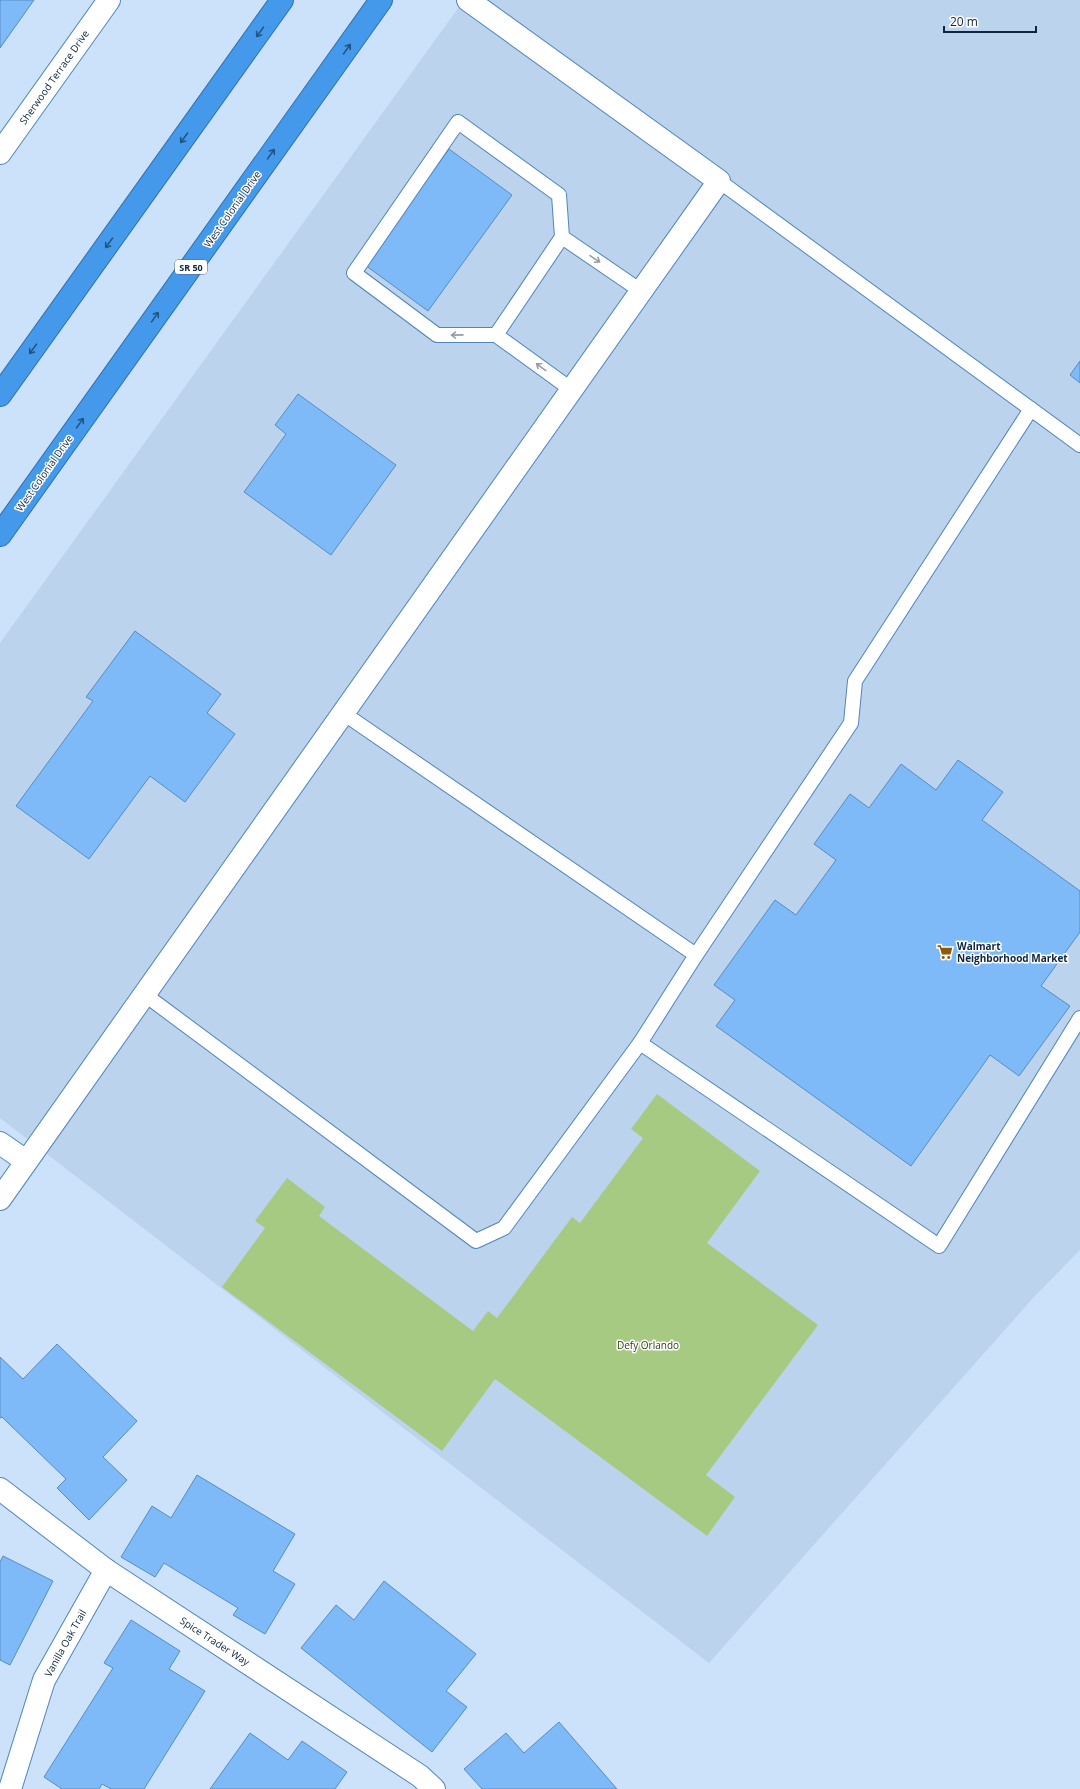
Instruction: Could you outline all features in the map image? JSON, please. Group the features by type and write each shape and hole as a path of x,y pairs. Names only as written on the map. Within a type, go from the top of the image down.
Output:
{"highway":[{"path":"0,395 282,0"},
{"name":"West Colonial Drive","path":"0,535 381,0"}],"street":[{"name":"Sherwood Terrace Drive","path":"0,153 109,0"},
{"path":"0,1199 719,181 468,0"},
{"path":"0,1143 26,1161"},
{"name":"Spice Trader Way","path":"0,1489 106,1570 421,1785"},
{"name":"Vanilla Oak Trail","path":"10,1789 44,1680 106,1570"}],"lane":[{"path":"496,335 562,237 559,195 458,122 354,273 437,336 496,335 572,390"},
{"path":"719,181 1080,445"},
{"path":"562,237 641,291"},
{"path":"144,994 476,1240 504,1228 640,1043 696,955 851,723 855,681 1031,409"},
{"path":"342,713 696,955"},
{"path":"640,1043 939,1246 1080,1018"}],"shaded area":[{"path":"464,0 1080,0 1080,1250 1033,1298 709,1663 0,1118 0,643"}],"green space":[{"name":"Defy Orlando","path":"657,1094 760,1171 707,1243 818,1325 706,1475 735,1497 707,1536 495,1379 442,1451 222,1287 265,1228 255,1221 287,1178 325,1207 319,1216 473,1331 488,1311 497,1318 572,1217 580,1223 643,1138 631,1129"}],"building":[{"path":"0,0 34,0 0,48"},
{"path":"449,149 512,195 428,311 365,265"},
{"path":"1080,361 1080,383 1070,375"},
{"path":"298,394 396,465 331,555 244,492 286,434 275,425"},
{"path":"135,631 221,694 207,713 235,734 185,802 150,776 89,859 16,806 93,701 86,697"},
{"path":"958,760 1003,792 982,820 1080,891 1080,932 1041,986 1070,1006 1019,1076 990,1055 911,1166 716,1026 735,1000 714,985 775,900 796,915 836,860 814,844 850,794 869,808 901,764 936,790"},
{"path":"57,1344 137,1421 103,1457 127,1480 89,1520 57,1488 66,1479 2,1417 0,1418 0,1357 23,1379"},
{"path":"197,1475 295,1534 273,1571 295,1584 265,1634 233,1615 238,1608 164,1563 155,1577 121,1557 152,1506 171,1518"},
{"path":"3,1556 53,1581 10,1665 0,1660 0,1562"},
{"path":"384,1581 476,1654 446,1691 467,1707 432,1752 301,1648 336,1605 354,1620"},
{"path":"131,1620 180,1651 169,1669 205,1691 144,1789 111,1789 102,1784 99,1789 62,1789 44,1777 113,1668 104,1663"},
{"path":"559,1722 617,1789 482,1789 464,1769 506,1733 524,1753"},
{"path":"250,1733 288,1760 302,1741 347,1772 335,1789 210,1789"}],"place":[{"name":"Walmart Neighborhood Market","path":"945,952"}]}
